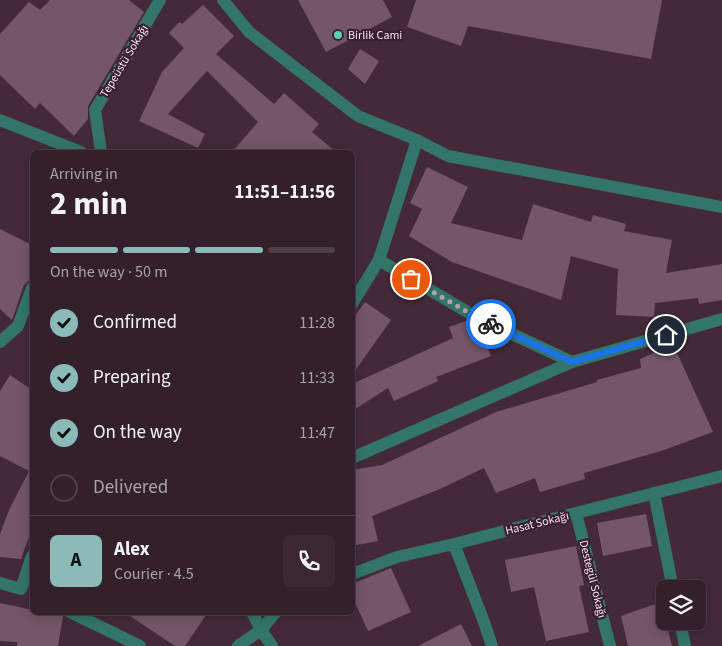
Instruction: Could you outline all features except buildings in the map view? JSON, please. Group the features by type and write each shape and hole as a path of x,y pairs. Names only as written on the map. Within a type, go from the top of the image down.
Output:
{"street":[{"name":"Tepeüstü Sokağı","path":"101,150 95,110 160,0"},
{"path":"223,0 249,32 358,116 417,140 448,156 722,207"},
{"path":"0,120 77,150"},
{"path":"355,299 379,260 417,140"},
{"path":"379,260 476,317 572,362"},
{"path":"0,342 18,326 30,293"},
{"path":"355,457 572,362 722,319"},
{"name":"Hasat Sokağı","path":"355,573 397,557 722,476"},
{"path":"654,493 671,580"},
{"name":"Destegül Sokağı","path":"576,513 610,646"},
{"path":"454,544 492,646"},
{"path":"0,583 27,591 30,570"},
{"path":"76,615 140,646"},
{"path":"254,615 272,646"},
{"path":"238,646 261,630 274,615"},
{"path":"682,630 685,646"}],"way so far":[{"path":"411,279 491,324"}],"place":[{"name":"Birlik Cami","path":"338,35"}],"route":[{"path":"491,324 572,362 666,335"}]}
